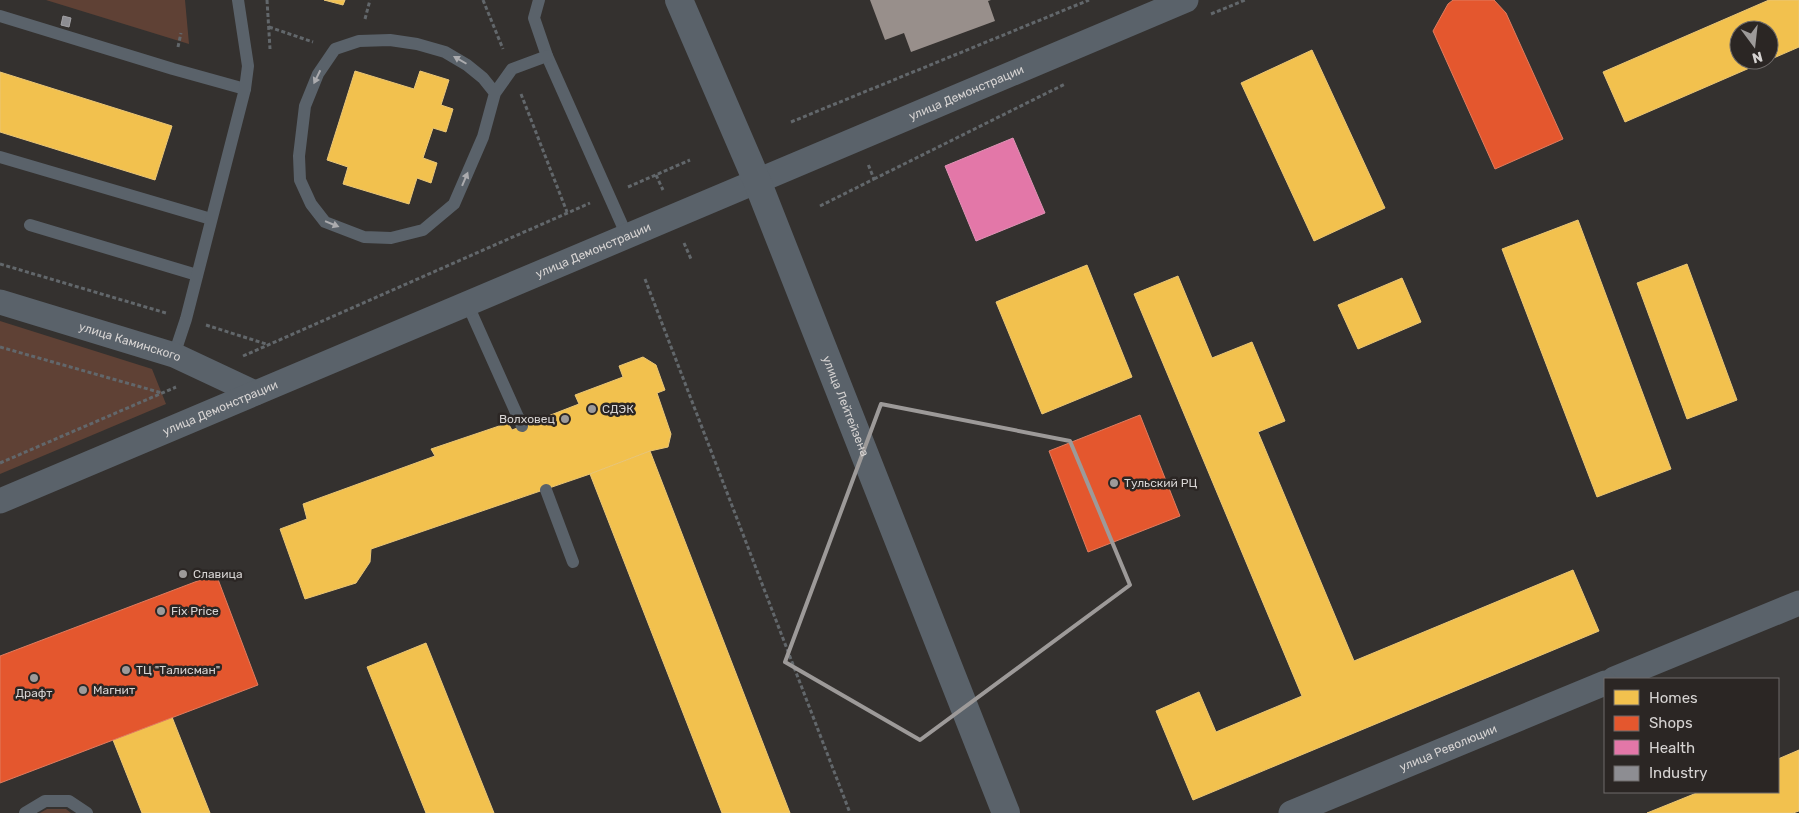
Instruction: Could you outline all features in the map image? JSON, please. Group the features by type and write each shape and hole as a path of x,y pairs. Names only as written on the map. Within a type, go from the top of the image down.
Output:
{"street":[{"name":"улица Лейтейзена","path":"679,0 757,181 1006,813"},
{"name":"улица Демонстрации","path":"0,501 1186,0"},
{"name":"улица Каминского","path":"0,302 174,355 256,393"},
{"path":"1616,678 1799,603"},
{"name":"улица Революции","path":"1303,811 1604,683"}],"lane":[{"path":"174,355 186,319 245,89 248,66 238,0"},
{"path":"539,0 534,18 547,56 627,236"},
{"path":"0,16 245,89"},
{"path":"495,93 483,78 467,64 445,52 417,44 390,40 359,40 335,49 318,74 305,106 299,156 300,180 311,204 325,222 364,236 391,238 423,230 454,204 483,137 495,93 512,69 547,56"},
{"path":"0,157 211,219"},
{"path":"30,225 197,275"},
{"path":"467,303 522,426"},
{"path":"546,490 573,562"},
{"path":"25,813 45,800 69,801 87,813"}],"path":[{"path":"483,0 512,69 567,212"},
{"path":"791,122 1090,0"},
{"path":"1210,15 1244,0"},
{"path":"269,27 335,49"},
{"path":"820,206 1069,83"},
{"path":"0,463 162,393 567,212 690,160"},
{"path":"866,161 874,180"},
{"path":"683,241 691,259"},
{"path":"0,264 267,345"},
{"path":"645,279 850,813"},
{"path":"0,347 162,393"}],"highlighted area":[{"path":"881,404 1070,441 1130,585 920,740 785,662"}],"shaded area":[{"path":"46,0 185,0 189,44"},
{"path":"0,321 152,369 166,404 0,474"},
{"path":"47,809 66,809 71,813 40,813"}],"building: Homes":[{"path":"324,0 345,0 343,5"},
{"path":"1769,0 1799,0 1799,47 1779,56 1779,20 1729,20 1729,70 1745,70 1625,122 1603,72"},
{"path":"1312,50 1385,208 1314,241 1241,83"},
{"path":"355,71 414,89 420,71 449,80 441,105 453,109 446,132 433,128 423,158 437,163 431,183 417,178 409,204 343,184 348,167 327,160"},
{"path":"0,72 172,126 155,180 0,132"},
{"path":"1578,220 1671,469 1597,497 1502,249"},
{"path":"1687,264 1737,400 1687,419 1637,283"},
{"path":"1087,265 1132,377 1042,414 996,302"},
{"path":"1178,276 1212,358 1252,342 1285,421 1258,432 1354,661 1573,570 1599,631 1193,800 1156,711 1199,692 1216,732 1302,696 1134,294"},
{"path":"1402,278 1421,322 1358,349 1338,305"},
{"path":"643,357 656,365 665,390 657,393 671,434 668,447 650,451 590,474 371,549 370,562 356,583 305,599 280,529 307,519 303,504 435,456 431,449 508,423 512,430 579,404 575,395 623,377 619,366"},
{"path":"650,451 790,813 722,813 590,474"},
{"path":"426,643 494,813 426,813 367,667"},
{"path":"172,717 210,813 142,813 113,740"},
{"path":"1799,750 1799,811 1793,813 1647,813 1697,793 1779,793 1779,759"}],"building: Shops":[{"path":"1453,0 1494,0 1506,13 1563,139 1495,169 1433,31 1448,4"},
{"name":"Тульский РЦ","path":"1140,415 1180,516 1088,552 1049,451"},
{"name":"ТЦ \"Талисман\"","path":"216,574 258,685 0,783 0,656"}],"building: Health":[{"path":"1013,138 1045,213 976,241 945,166"}],"building: Industry":[{"path":"63,16 71,18 69,27 61,25"}],"building: Other":[{"path":"870,0 991,0 988,1 995,21 911,52 904,33 885,40"}],"place":[{"name":"СДЭК","path":"592,409"},
{"name":"Волховец","path":"565,419"},
{"name":"Тульский РЦ","path":"1114,483"},
{"name":"Славица","path":"183,574"},
{"name":"Fix Price","path":"161,611"},
{"name":"ТЦ \"Талисман\"","path":"126,670"},
{"name":"Драфт","path":"34,678"},
{"name":"Магнит","path":"83,690"}]}
